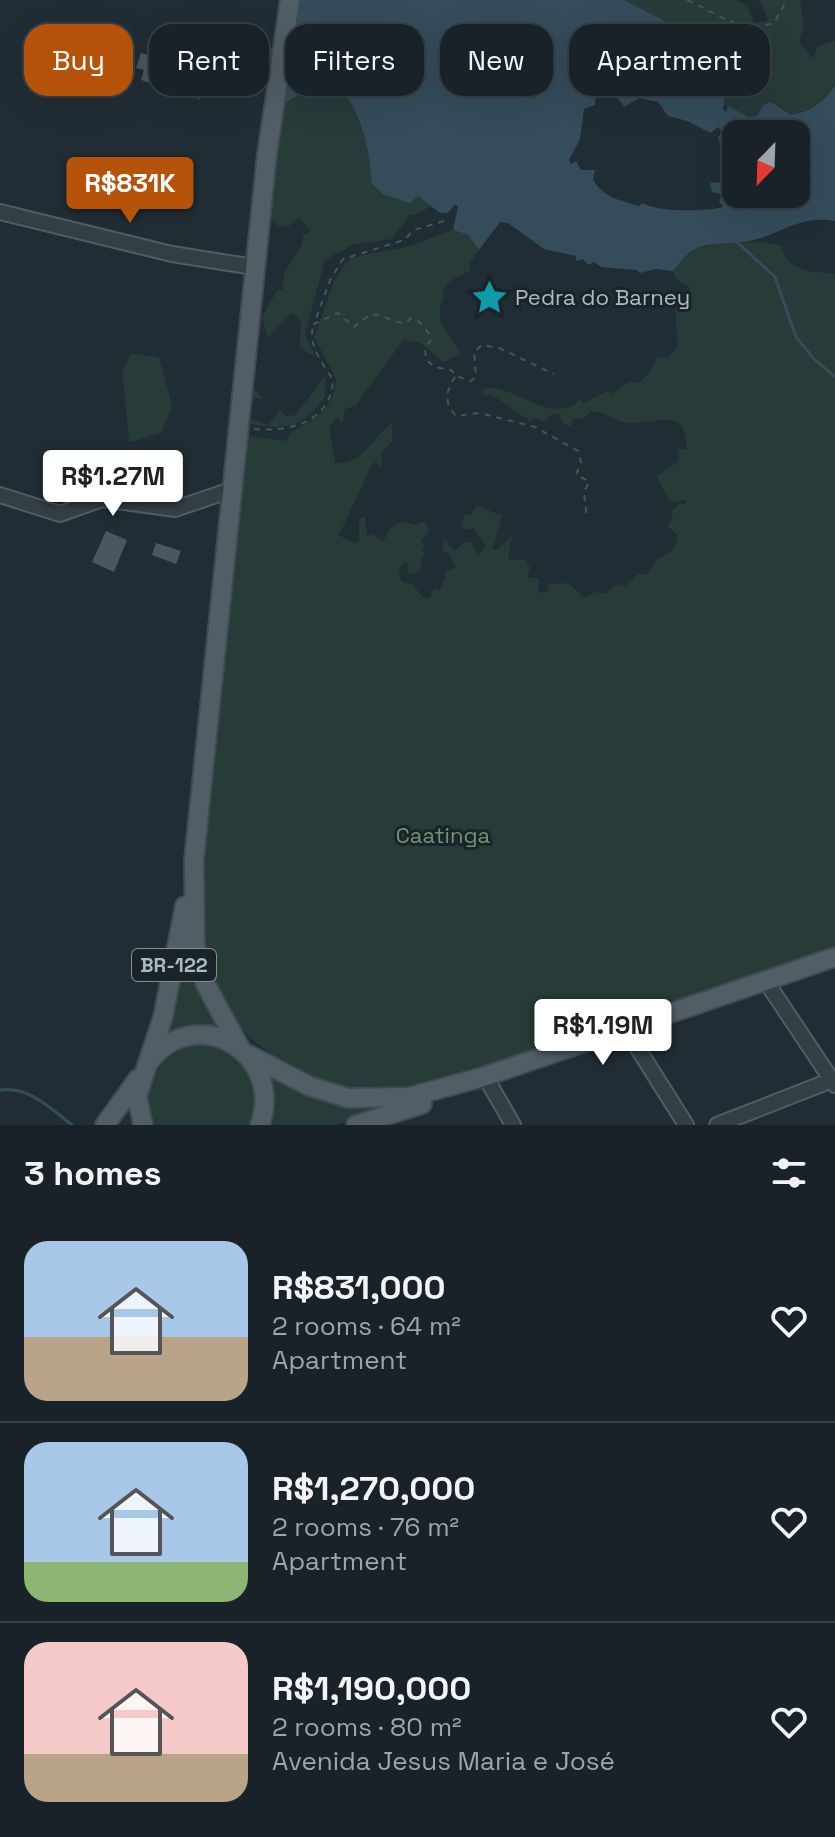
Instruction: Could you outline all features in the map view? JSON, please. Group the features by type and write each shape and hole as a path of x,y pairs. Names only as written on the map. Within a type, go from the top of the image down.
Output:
{"main road":[{"name":"BR-122","path":"143,1125 137,1096 168,996 194,860 254,267 290,0"},
{"name":"BR-122","path":"194,860 195,946 206,985 263,1082 266,1097 260,1125"},
{"path":"244,1052 329,1093 348,1098 394,1100 435,1092 633,1032 835,957"},
{"path":"356,1125 835,965"},
{"name":"BR-122","path":"105,1125 144,1070 170,1043 188,1036 206,1035 244,1052"}],"street":[{"path":"0,212 172,254 254,267"},
{"path":"0,495 60,514 102,499 175,509 231,490"},
{"path":"717,1125 834,1083 769,986"},
{"path":"633,1032 686,1125"},
{"path":"489,1083 513,1125"}],"path":[{"path":"687,0 726,21 756,29 774,23 787,0"},
{"path":"237,428 291,430 318,414 332,390 333,380 311,336 330,280 343,259 404,240 414,230 444,221"},
{"path":"314,324 338,313 354,327 371,314 392,318 398,323 418,320 431,340 425,348 426,359 434,367 451,370 456,376 471,381 476,376 474,352 482,345 499,348 554,374"},
{"path":"456,376 446,395 447,406 456,416 479,413 535,427 578,451 581,462 576,475 589,481 584,493 587,519"}],"green space":[{"path":"624,0 736,0 747,6 754,23 768,21 760,0 800,0 804,25 799,43 814,59 817,46 835,41 835,85 816,107 790,115 748,117 730,106 727,113 722,96 770,96 770,24 668,24"},
{"path":"292,96 346,96 366,139 373,184 424,198 432,205 420,213 409,215 392,239 352,245 325,260 305,334 315,357 300,348 301,324 292,313 268,337 262,317 278,289 285,292 283,283 287,269 299,250 303,235 312,231 298,217 289,226 279,227 269,218 281,106"},
{"name":"Caatinga","path":"453,230 468,235 479,250 470,263 471,270 450,281 442,291 445,296 441,305 441,320 461,354 444,362 420,343 403,340 356,405 345,409 342,424 337,417 329,428 335,463 344,463 359,456 392,423 392,441 382,452 382,467 375,462 371,467 339,535 353,543 359,541 359,519 365,516 367,536 372,534 383,541 390,529 402,521 414,525 426,521 429,532 421,541 425,546 422,552 426,554 422,557 421,568 414,575 407,572 409,563 403,563 398,573 402,582 412,584 424,599 430,598 434,588 440,591 446,572 456,567 450,554 442,551 444,539 454,551 465,542 471,542 478,555 486,546 474,528 464,530 461,526 465,514 471,516 476,505 502,516 492,550 497,550 512,535 508,560 526,560 530,568 527,578 539,578 538,592 542,593 548,591 547,585 568,583 585,598 595,592 606,593 617,584 625,586 638,574 648,574 656,559 671,551 676,544 678,535 667,526 673,518 671,512 680,503 686,505 685,500 670,502 657,476 679,461 677,449 686,449 682,426 676,421 629,423 591,411 583,419 574,418 570,427 563,423 559,414 552,414 543,422 536,417 530,421 492,395 484,396 482,390 504,390 556,409 569,407 580,399 583,404 609,390 612,394 628,382 640,383 652,369 657,356 667,358 678,347 675,309 690,293 689,286 676,279 673,271 701,247 769,243 781,246 795,266 835,274 835,952 436,1088 356,1095 286,1068 244,1032 208,972 198,911 243,441 249,436 286,441 328,405 336,379 314,337 334,281 350,258 410,246"},
{"path":"131,354 159,357 172,406 161,433 129,442 122,370"},
{"path":"325,376 325,396 299,422 281,427 246,423 249,385 264,399 249,397 249,418 268,425 280,410 286,416 295,415"},
{"path":"190,948 223,1031 164,1043"},
{"path":"193,1044 222,1045 256,1075 256,1125 153,1125 148,1098 154,1076 170,1057"},
{"path":"269,1073 318,1097 370,1109 371,1114 336,1125 271,1125 276,1104"}],"water":[{"path":"298,0 624,0 668,24 569,24 569,96 596,96 595,105 584,109 580,139 569,160 571,164 576,161 581,170 595,170 593,179 602,191 639,206 643,203 670,210 810,208 810,120 722,120 722,132 718,127 711,133 668,116 658,102 639,98 624,107 614,96 724,96 723,109 726,112 729,106 748,117 757,116 763,105 771,102 790,115 816,105 835,85 835,221 813,220 757,239 702,246 693,250 673,271 656,269 640,273 637,270 601,267 594,262 588,265 583,259 576,261 576,256 544,249 508,223 500,222 479,250 468,235 453,230 458,207 455,204 448,213 440,213 418,196 410,203 383,194 372,184 361,125 347,97 424,96 424,24 294,24"},
{"path":"285,81 285,96 296,96 281,106"},
{"path":"722,182 722,194 712,192 710,183"}],"building":[{"path":"141,53 149,56 149,83 141,80 144,70 136,68"},
{"path":"106,531 127,540 114,572 92,562"},
{"path":"156,543 181,551 176,564 152,555"}],"waterway":[{"path":"738,243 775,277 796,337 814,359 835,377"},
{"path":"0,1090 30,1095 72,1125"}],"place":[{"name":"Pedra do Barney","path":"489,297"}]}
